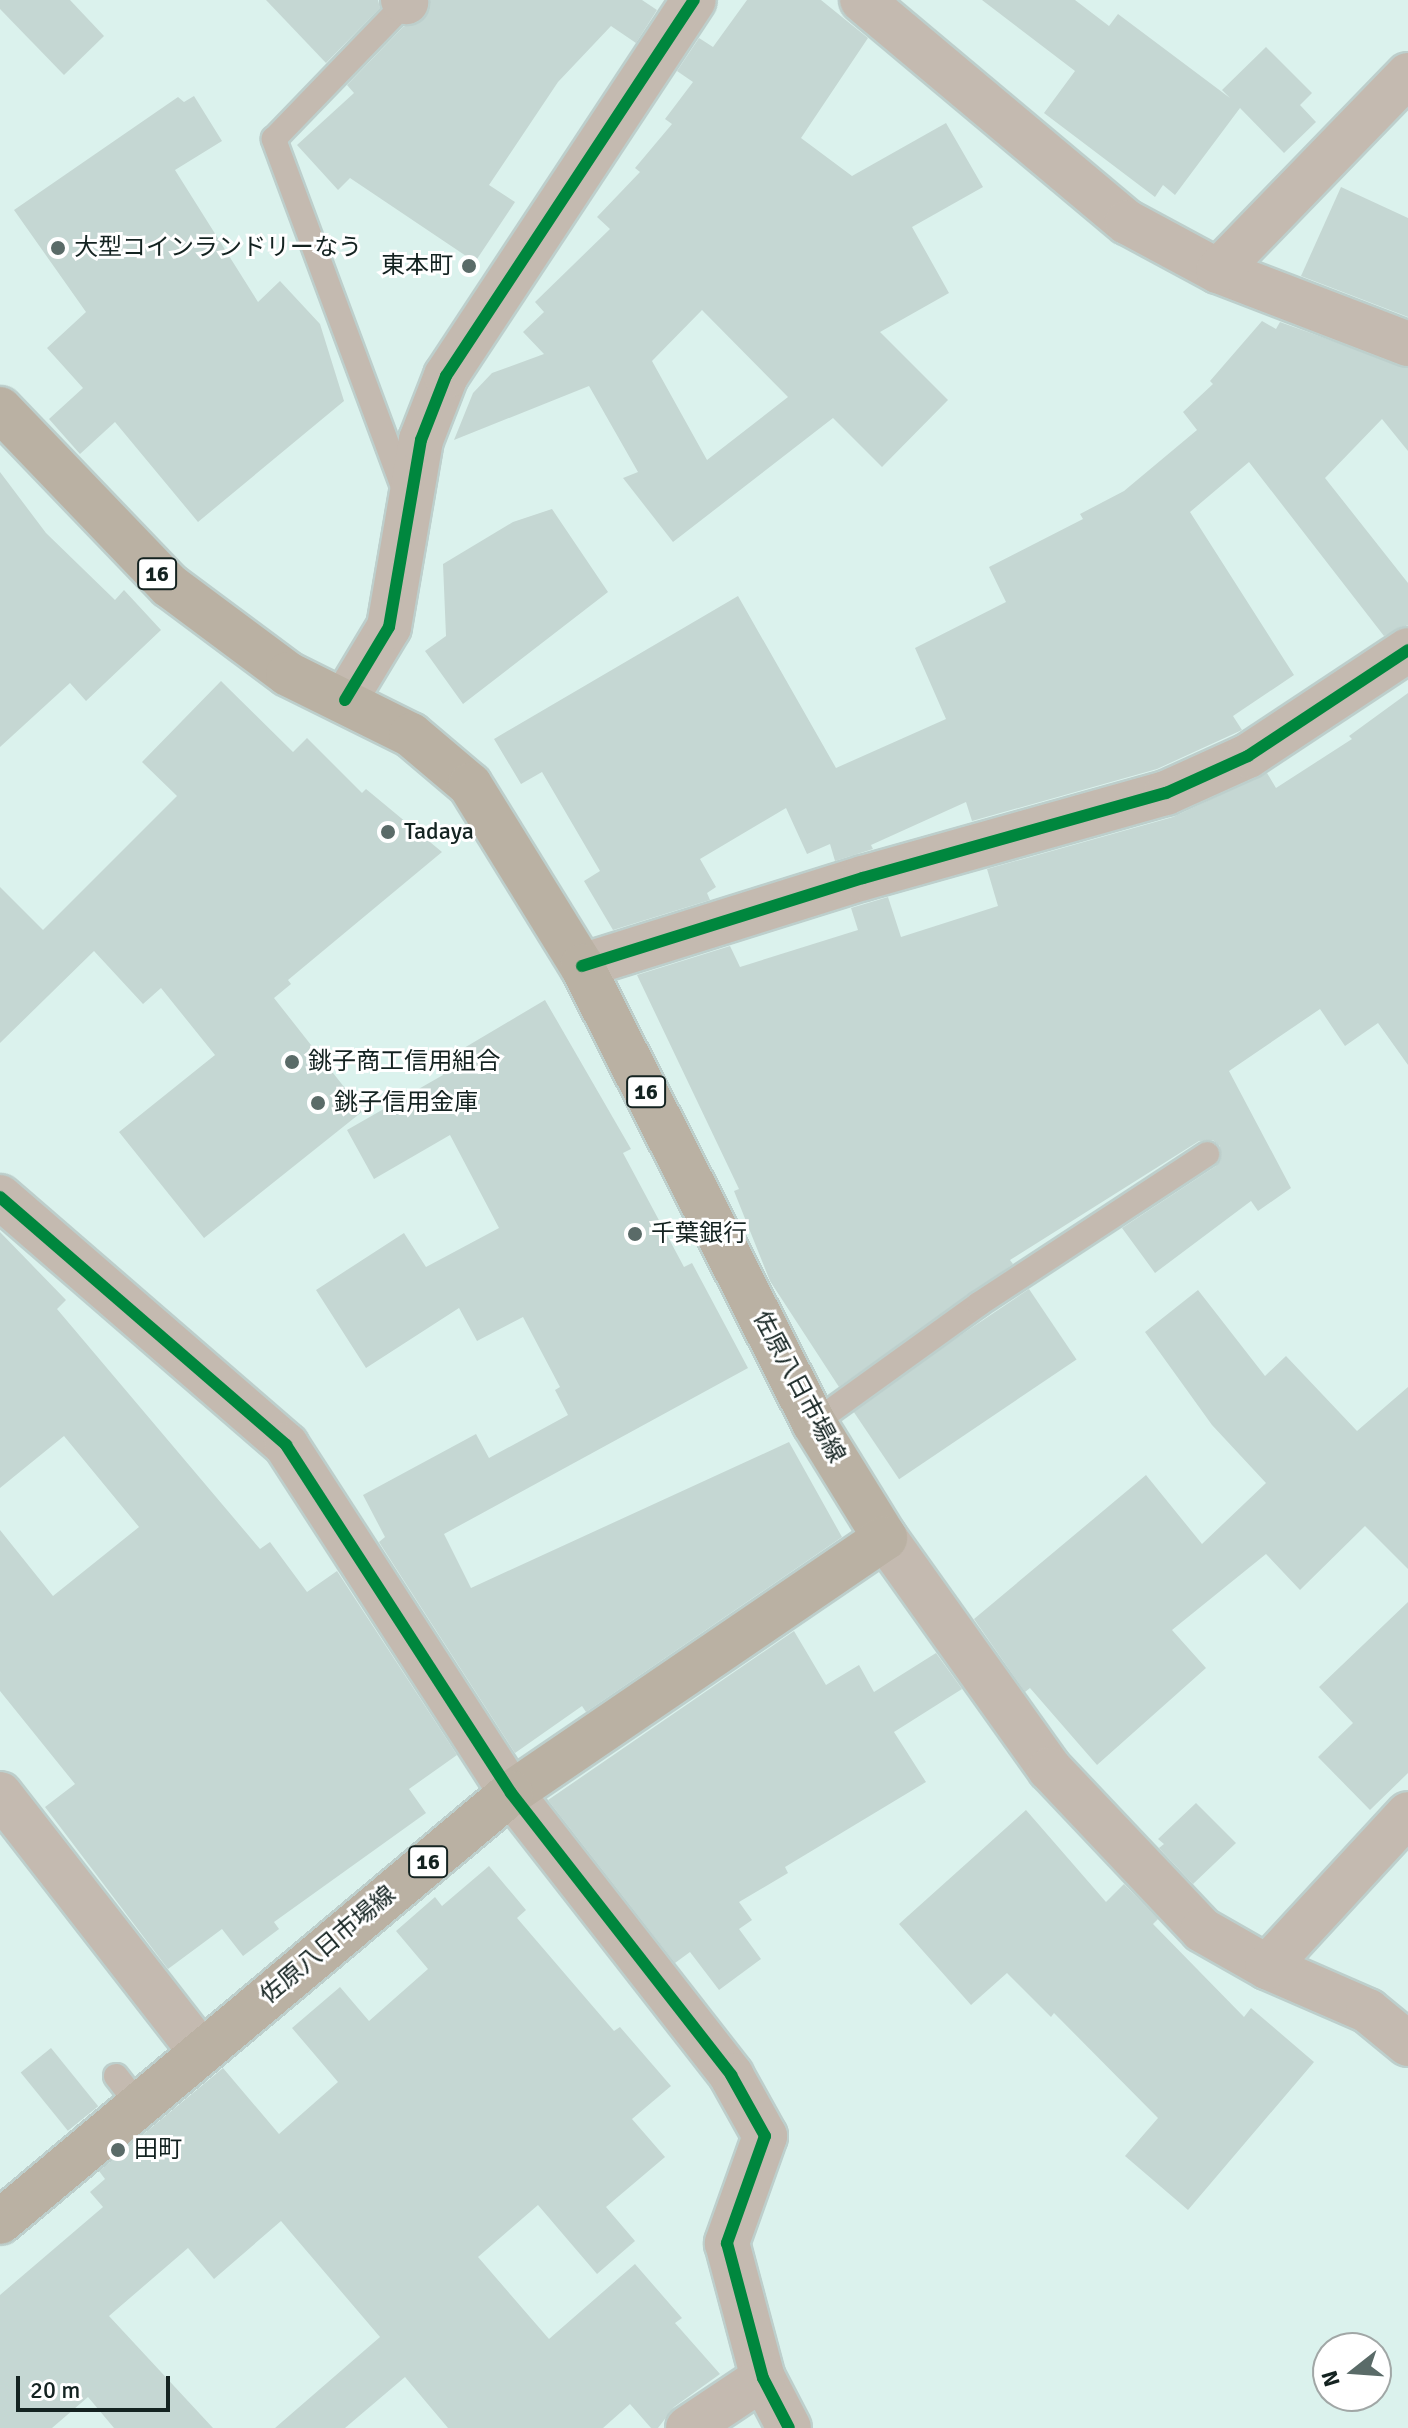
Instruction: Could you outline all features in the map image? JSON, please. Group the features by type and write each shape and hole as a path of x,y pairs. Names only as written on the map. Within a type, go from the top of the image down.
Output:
{"main road":[{"name":"佐原八日市場線","path":"0,409 170,586 288,674 411,735 470,785 582,966 814,1423 885,1538 511,1793 200,2051 127,2090 0,2222"}],"street":[{"path":"345,700 389,627 421,440 446,376 694,0"},
{"path":"862,0 1127,222 1218,271 1408,344"},
{"path":"1218,271 1408,75"},
{"path":"582,966 863,878 1166,793 1248,756 1408,650"},
{"path":"0,1197 286,1445 511,1793 731,2075 765,2136 727,2243 763,2378 789,2428"},
{"path":"885,1538 1050,1769 1202,1930 1267,1967 1368,2011 1408,2044"},
{"path":"0,1794 200,2051"},
{"path":"1267,1967 1408,1814"},
{"path":"688,2428 763,2378"}],"lane":[{"path":"405,1 274,139 410,506"},
{"path":"814,1423 979,1304 1207,1154"}],"building":[{"path":"0,0 70,0 104,36 64,75 0,9"},
{"path":"266,0 378,0 380,8 326,63"},
{"path":"430,0 642,0 657,10 636,43 611,26 558,82 489,185 515,202 475,262 350,178 338,190 297,145 354,93 347,85 403,27 426,16"},
{"path":"747,0 821,0 868,38 801,138 852,176 946,123 983,187 912,227 949,293 880,332 948,400 882,467 833,418 673,542 623,478 638,472 589,386 454,440 473,393 492,373 544,354 523,332 544,312 535,302 610,229 597,217 640,172 635,168 672,124 665,119 693,82 677,71 699,38 713,47","holes":["702,310 788,397 707,460 652,361"]},
{"path":"982,0 1075,0 1109,26 1118,14 1230,98 1222,90 1266,47 1312,93 1300,105 1316,122 1284,153 1240,108 1175,195 1163,185 1155,197 1044,113 1075,71"},
{"path":"194,96 222,141 175,170 258,302 280,281 320,324 344,401 198,522 115,422 80,454 49,419 83,388 47,348 86,312 14,210 178,97 184,102"},
{"path":"1341,187 1408,218 1408,317 1301,276"},
{"path":"1262,321 1276,329 1280,322 1408,368 1408,451 1382,419 1325,478 1408,583 1408,625 1384,636 1249,462 1190,512 1294,675 1233,716 1242,730 1157,769 972,821 966,802 871,845 873,849 835,861 830,844 807,854 786,808 700,859 716,887 707,893 710,900 613,930 584,881 600,871 542,772 521,784 494,739 738,596 836,768 946,719 915,648 1006,602 989,567 1083,519 1080,514 1124,491 1197,430 1183,412 1213,384 1210,381"},
{"path":"0,472 46,533 115,600 124,590 161,630 86,701 70,683 0,747"},
{"path":"552,509 608,592 463,704 425,651 446,636 443,564 513,522"},
{"path":"221,681 293,752 307,738 362,793 366,789 442,852 288,980 291,984 274,998 363,1111 204,1238 119,1132 215,1055 161,988 143,1004 94,951 0,1043 0,887 43,930 177,796 142,762"},
{"path":"1408,693 1408,1065 1378,1023 1345,1046 1320,1009 1229,1071 1291,1188 1258,1211 1251,1201 1155,1273 1122,1228 1216,1166 1220,1146 1213,1140 1199,1141 1010,1260 1013,1264 839,1387 770,1281 734,1191 739,1189 637,975 730,946 740,967 858,930 851,908 888,897 901,937 998,906 987,869 1173,817 1267,773 1276,788 1352,739 1349,736"},
{"path":"545,1000 631,1149 623,1153 684,1267 692,1263 748,1368 444,1534 471,1588 789,1442 842,1537 586,1712 582,1706 515,1753 379,1542 385,1537 363,1495 476,1434 489,1458 568,1415 555,1390 560,1387 523,1317 477,1341 459,1308 366,1368 316,1290 404,1233 426,1267 499,1228 450,1135 374,1179 347,1130 443,1075 437,1064"},
{"path":"0,1232 66,1300 57,1309 260,1549 270,1542 307,1592 337,1571 457,1755 409,1789 426,1813 274,1922 279,1929 243,1956 222,1929 168,1969 45,1807 75,1784 0,1691 0,1530 53,1596 139,1527 64,1436 0,1488"},
{"path":"1029,1289 1077,1359 899,1479 852,1409"},
{"path":"1198,1290 1265,1376 1286,1356 1357,1431 1408,1387 1408,1569 1365,1526 1300,1590 1266,1554 1172,1630 1206,1668 1097,1765 1030,1688 1025,1692 974,1619 1146,1475 1202,1544 1266,1483 1212,1425 1145,1332"},
{"path":"1408,1602 1408,1773 1370,1810 1318,1757 1353,1723 1319,1687"},
{"path":"794,1631 826,1685 859,1665 874,1692 936,1653 962,1689 894,1732 926,1782 785,1867 788,1873 739,1902 752,1920 739,1929 761,1959 719,1990 690,1952 675,1963 548,1800"},
{"path":"1196,1803 1236,1843 1193,1884 1159,1848 1164,1844 1158,1839"},
{"path":"1026,1810 1106,1902 1124,1884 1158,1919 1153,1924 1244,2017 1251,2008 1314,2062 1188,2210 1125,2156 1158,2118 1054,2013 1051,2017 1007,1973 971,2005 899,1924"},
{"path":"489,1866 526,1910 517,1918 614,2031 620,2027 671,2086 632,2119 665,2157 606,2207 635,2241 597,2274 538,2205 478,2257 549,2339 635,2264 682,2318 675,2323 720,2374 674,2407 658,2428 651,2428 630,2404 603,2428 448,2428 405,2377 345,2428 275,2428 380,2337 281,2221 214,2279 188,2248 109,2316 213,2428 114,2428 88,2397 52,2428 0,2428 0,2295 103,2207 90,2192 105,2179 99,2171 223,2068 279,2134 338,2082 292,2028 340,1987 369,2021 428,1969 396,1931 435,1897 442,1906"},
{"path":"51,2048 98,2106 68,2131 21,2073"}],"cycle path":[{"path":"345,700 389,627 421,440 446,376 694,0"},
{"path":"582,966 863,878 1166,793 1248,756 1408,650"},
{"path":"0,1197 286,1445 511,1793 731,2075 765,2136 727,2243 763,2378 789,2428"}],"place":[{"name":"大型コインランドリーなう","path":"58,248"},
{"name":"東本町","path":"469,266"},
{"name":"Tadaya","path":"388,832"},
{"name":"銚子商工信用組合","path":"292,1062"},
{"name":"銚子信用金庫","path":"318,1103"},
{"name":"千葉銀行","path":"635,1234"},
{"name":"田町","path":"118,2150"}]}
